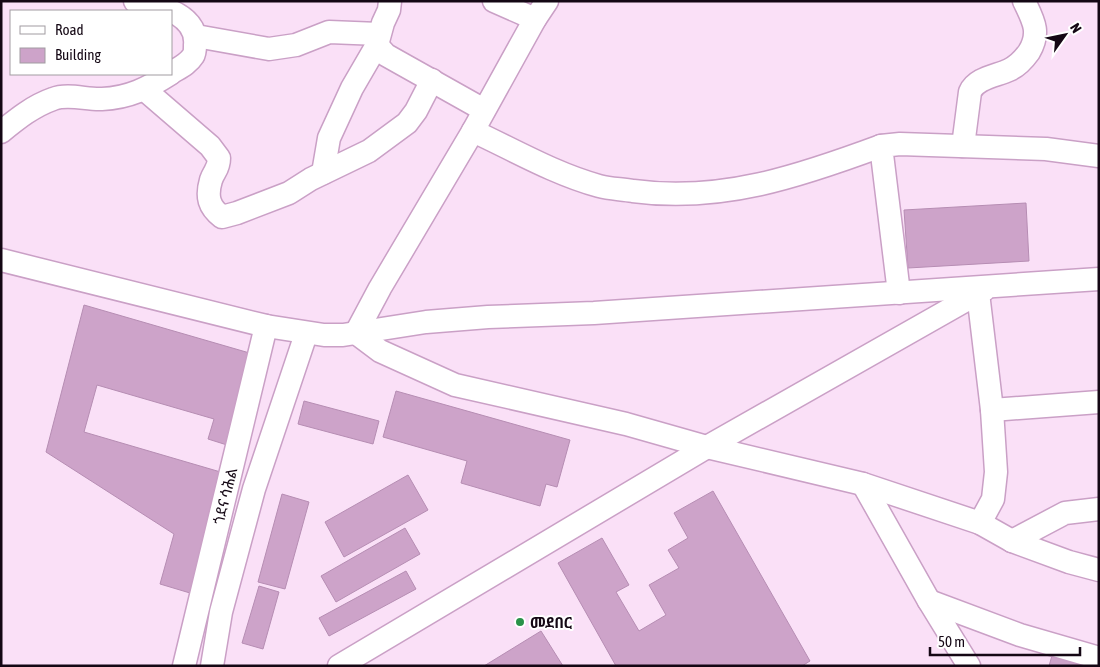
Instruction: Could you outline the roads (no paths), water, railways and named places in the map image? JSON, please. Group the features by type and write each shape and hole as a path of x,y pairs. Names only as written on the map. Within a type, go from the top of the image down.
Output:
{"street":[{"path":"135,1 179,6 196,36 195,54 172,72"},
{"path":"323,173 329,138 352,88 378,40 389,10 390,1"},
{"path":"356,333 380,288 473,131 541,10 494,1"},
{"path":"963,146 972,88 987,78 1011,70 1024,60 1034,42 1035,24 1024,1"},
{"path":"196,36 269,49 296,45 329,32 345,31 360,34 378,40 386,55 484,110"},
{"path":"1,132 29,110 54,98 103,99 145,90 167,75"},
{"path":"145,90 210,146 219,158 219,167 211,180 209,202 222,217 238,213 289,193 323,173 369,151 407,123 416,111 432,80"},
{"path":"473,131 575,178 601,186 672,195 732,190 792,177 881,146 900,144 1046,149 1099,156"},
{"path":"881,146 899,293"},
{"path":"1,260 266,326 306,334 324,335 356,333 426,322 488,316 594,313 899,293 984,290 1099,279"},
{"path":"980,524 993,499 996,472 984,290"},
{"path":"339,666 708,447 984,290"},
{"name":"ጎደና ሳሕል","path":"184,666 266,326"},
{"path":"356,333 380,351 455,385 626,424 708,447 863,484 980,524 1012,540 1069,562 1099,570"},
{"name":"ጎደና ሳሕል","path":"212,666 221,612 254,489 306,334"},
{"path":"992,410 1099,402"},
{"path":"230,478 254,489"},
{"path":"863,484 929,601 969,666"},
{"path":"1012,540 1065,513 1099,508"},
{"path":"929,601 1020,635 1099,658"},
{"path":"199,604 221,612"}],"place":[{"name":"መደበር","path":"520,622"}]}
